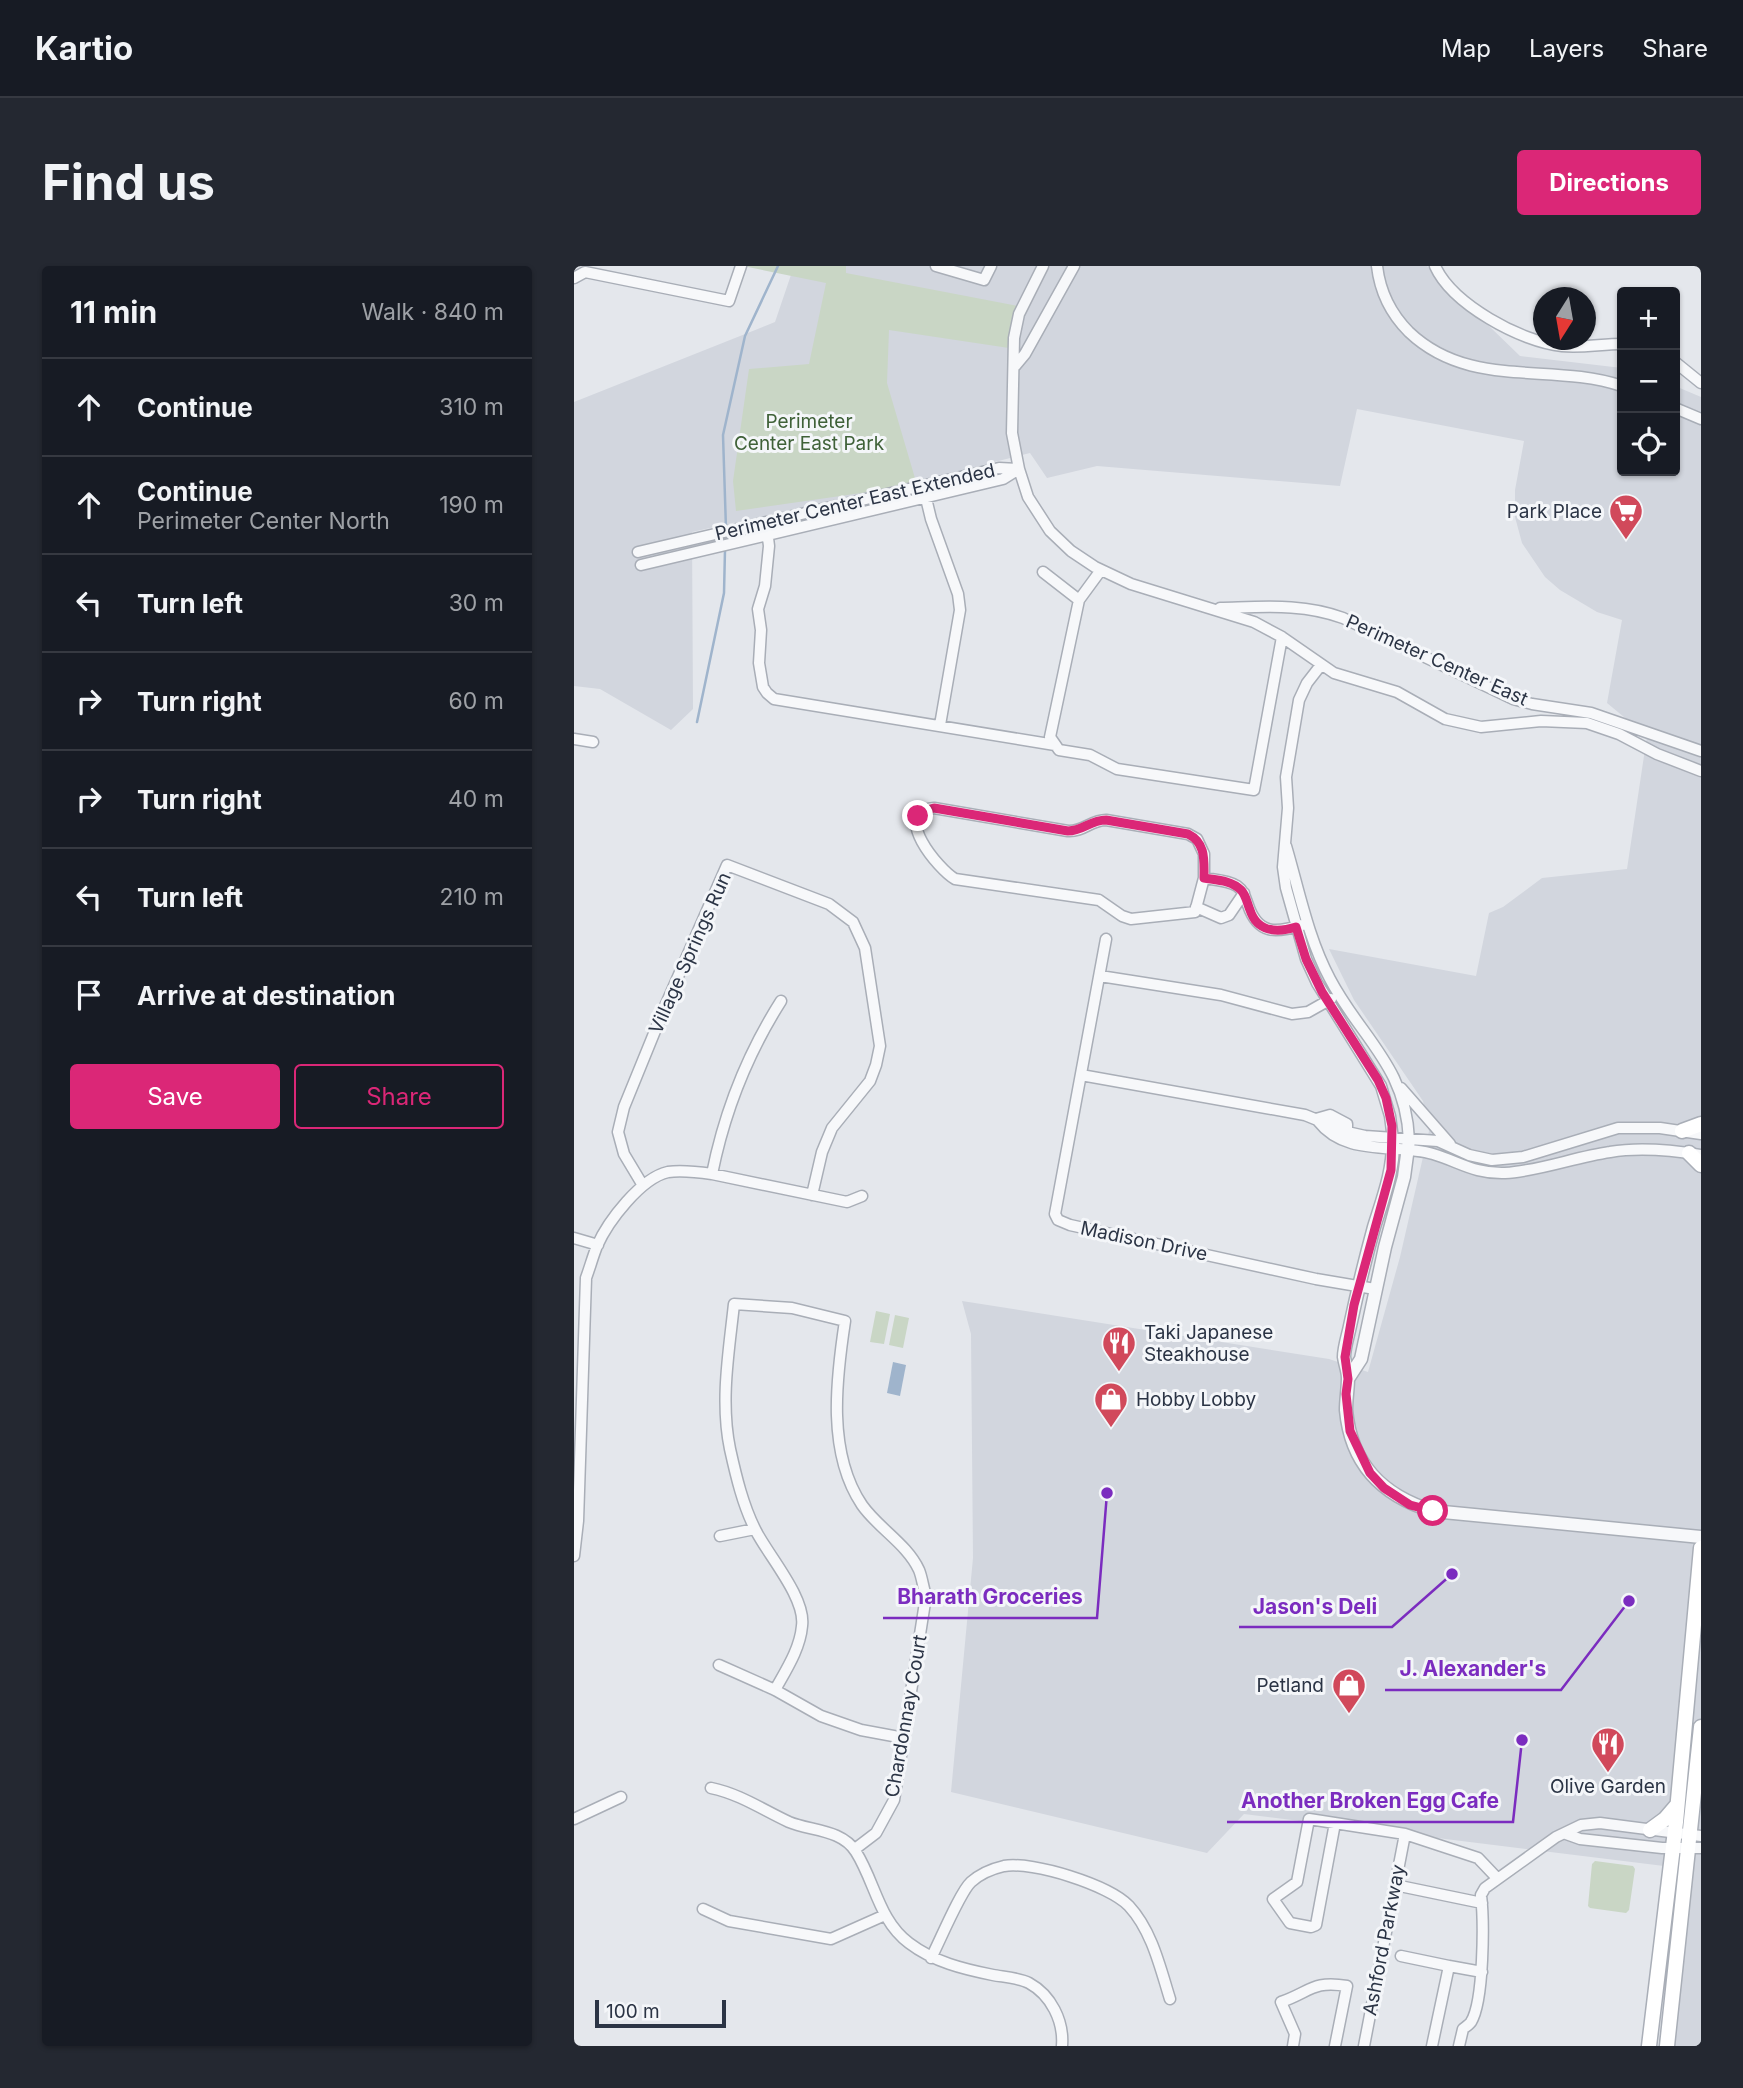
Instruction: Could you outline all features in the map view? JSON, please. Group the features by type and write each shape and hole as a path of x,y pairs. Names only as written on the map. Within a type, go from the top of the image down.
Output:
{"main road":[{"path":"1682,1130 1701,1124"},
{"path":"1695,1154 1701,1165"},
{"path":"1667,2046 1688,1841 1678,1804 1701,1548"},
{"path":"1648,2046 1688,1841 1698,1803 1701,1727"},
{"path":"1650,1830 1665,1819 1678,1804"}],"street":[{"path":"574,278 585,272 729,301 741,266"},
{"path":"936,266 984,280 991,266"},
{"name":"Perimeter Center East","path":"1042,266 1019,314 1012,350 1015,366 1011,416 1019,469 1028,497 1050,531 1071,551 1101,570 1167,597 1254,622 1342,676 1405,695 1437,715 1455,722 1489,727 1534,722 1595,725 1701,771"},
{"name":"Perimeter Center East","path":"1015,366 1025,354 1074,266"},
{"path":"1377,266 1382,292 1395,317 1422,342 1444,356 1498,372 1586,378 1617,385"},
{"path":"1436,266 1456,292 1474,308 1517,334 1562,346 1617,344"},
{"path":"1680,366 1701,383"},
{"path":"1680,410 1701,419"},
{"name":"Perimeter Center East Extended","path":"641,565 769,535 999,468 1019,469"},
{"path":"924,491 934,529 958,594 960,610 940,725"},
{"name":"Perimeter Center East Extended","path":"638,552 766,522 924,491"},
{"path":"766,522 769,535 765,586 758,609 761,630 759,663 767,693 774,699 1055,745"},
{"path":"1101,570 1079,600 1050,737 1059,750 1090,755 1117,769 1254,790 1282,637"},
{"path":"1043,572 1079,600"},
{"name":"Perimeter Center East","path":"1209,608 1292,606 1322,611 1343,618 1514,699 1584,711 1701,753"},
{"path":"1321,665 1304,688 1297,706 1285,781 1288,808 1283,874 1306,959 1326,1000 1378,1080 1391,1116 1393,1144 1389,1180 1359,1286 1345,1357 1348,1379 1346,1412 1357,1450 1370,1473 1384,1488 1410,1505 1433,1511 1701,1537"},
{"path":"1534,722 1546,716 1608,719"},
{"path":"574,740 593,741"},
{"path":"1679,763 1689,756 1701,753"},
{"path":"934,808 1068,831 1078,831 1094,821 1106,820 1188,834 1196,839 1202,848 1204,878 1195,912 1131,919 1099,900 955,880 946,874 921,842 916,830 916,820 924,811 934,808"},
{"path":"1285,842 1308,923 1327,974 1382,1054 1397,1084 1406,1112 1408,1145 1405,1177 1375,1289 1361,1359 1348,1379"},
{"name":"Village Springs Run","path":"642,1184 624,1154 618,1132 624,1107 727,865 829,904 853,922 865,948 880,1046 876,1065 870,1081 832,1128 822,1152 812,1195"},
{"path":"1204,878 1232,884 1244,893 1253,919 1262,927 1281,931 1308,923"},
{"path":"1196,906 1222,918 1229,915 1244,893"},
{"name":"Madison Drive","path":"1106,939 1055,1214 1058,1220 1222,1259 1375,1289"},
{"path":"1100,976 1221,995 1284,1013 1308,1012 1339,994"},
{"path":"712,1174 719,1139 731,1105 766,1025 781,1002"},
{"path":"1082,1075 1317,1119 1347,1132 1393,1144"},
{"path":"1397,1084 1455,1149"},
{"path":"1317,1119 1328,1132 1345,1142 1408,1145 1438,1142 1480,1158 1504,1160 1611,1129 1627,1127 1682,1130 1701,1134"},
{"path":"1408,1145 1464,1167 1490,1173 1517,1172 1612,1152 1642,1149 1695,1154"},
{"path":"574,1556 579,1369 586,1278 598,1245 611,1223 642,1184 667,1172 694,1171 847,1202 862,1196"},
{"path":"574,1238 598,1245"},
{"name":"Chardonnay Court","path":"775,1690 796,1650 803,1624 799,1604 755,1529 741,1493 729,1445 725,1387 734,1304 792,1308 845,1321 840,1350 837,1427 845,1473 862,1505 907,1552 919,1570 926,1596 894,1800 876,1833 855,1849"},
{"path":"720,1536 755,1529"},
{"path":"719,1665 775,1690 821,1716 861,1730 904,1738"},
{"path":"711,1787 730,1792 792,1823 837,1836 855,1849 885,1915 906,1941 931,1958 970,1970 1028,1982 1047,1997 1059,2018 1062,2046"},
{"path":"574,1819 621,1797"},
{"path":"1335,1824 1315,1925 1311,1927 1290,1923 1273,1899 1297,1882 1309,1819 1405,1834 1478,1858 1497,1878"},
{"path":"1459,2046 1463,2029 1471,2023 1482,1972 1481,1895 1485,1888 1556,1837 1590,1823 1650,1830 1688,1841"},
{"name":"Ashford Parkway","path":"1364,2046 1405,1834"},
{"path":"1566,1834 1580,1839 1688,1841"},
{"path":"931,1958 968,1884 986,1871 1006,1866 1035,1868 1091,1883 1111,1892 1129,1906 1153,1946 1170,1999"},
{"path":"1395,1885 1482,1903"},
{"path":"703,1909 729,1920 831,1939 885,1915"},
{"name":"Ashford Parkway","path":"1401,1956 1482,1972"},
{"path":"1432,2046 1449,1965"},
{"name":"Ashford Parkway","path":"1293,2046 1295,2034 1281,2002 1312,1987 1328,1983 1347,1986 1335,2046"}],"shaded area":[{"path":"794,266 1427,266 1520,356 1617,367 1617,476 1680,476 1680,388 1701,397 1701,2046 1659,2046 1666,1991 1664,1866 1244,1814 1207,1853 951,1792 973,1558 971,1334 962,1301 1329,1359 1368,1372 1400,1257 1429,1131 1423,1101 1354,1000 1329,949 1476,976 1489,913 1503,907 1542,878 1627,869 1647,736 1607,703 1622,620 1597,612 1560,590 1545,577 1522,543 1515,517 1515,490 1524,441 1357,409 1340,486 1097,466 1047,478 1030,453 920,481 692,532 693,709 671,730 600,689 574,686 574,402 775,322"}],"green space":[{"name":"Perimeter Center East Park","path":"743,266 846,266 846,273 1023,307 1009,348 889,330 887,383 917,485 736,511 733,481 749,369 809,364 826,283"},
{"path":"876,1311 890,1314 884,1344 870,1342"},
{"path":"895,1315 909,1318 903,1348 889,1345"},
{"path":"1595,1861 1633,1866 1635,1869 1629,1910 1626,1913 1588,1906 1592,1864"}],"water":[{"path":"893,1362 906,1365 900,1396 887,1393"}],"waterway":[{"path":"726,529 723,435 745,336 778,266"},
{"path":"697,722 724,593 725,550"}],"place":[{"name":"Park Place","path":"1626,541"},
{"name":"Taki Japanese Steakhouse","path":"1119,1373"},
{"name":"Hobby Lobby","path":"1111,1429"},
{"name":"Bharath Groceries","path":"1107,1493"},
{"name":"Jason's Deli","path":"1452,1574"},
{"name":"J. Alexander's","path":"1629,1601"},
{"name":"Petland","path":"1349,1715"},
{"name":"Another Broken Egg Cafe","path":"1522,1740"},
{"name":"Olive Garden","path":"1608,1774"}],"route":[{"path":"918,816 934,808 1068,831 1078,831 1094,821 1106,820 1188,834 1200,843 1202,848 1204,878 1224,881 1237,887 1244,893 1253,919 1262,927 1281,931 1296,927 1306,959 1322,992 1372,1068 1391,1116 1391,1170 1370,1242 1347,1339 1346,1412 1350,1431 1370,1473 1384,1488 1410,1505 1433,1511"}]}
